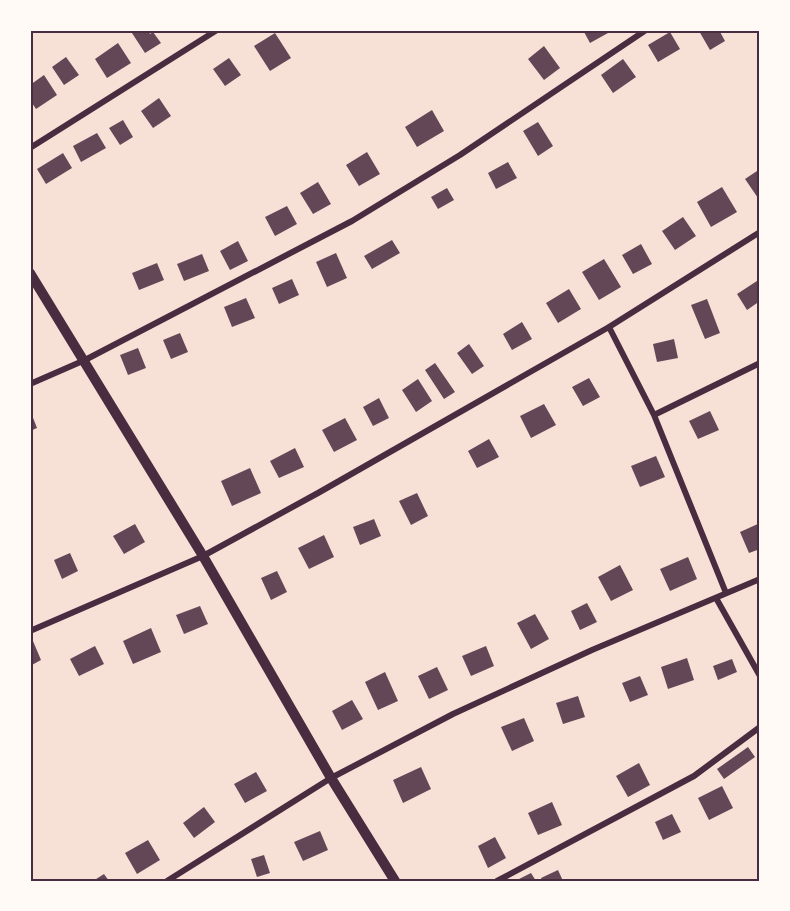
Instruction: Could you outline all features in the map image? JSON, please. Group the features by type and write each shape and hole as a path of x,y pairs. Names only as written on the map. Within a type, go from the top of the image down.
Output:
{"street":[{"path":"30,148 217,30"},
{"path":"30,384 84,360 352,221 460,155 646,30"},
{"path":"30,630 203,556 609,327 760,232"},
{"path":"30,273 203,556 331,778 395,881"},
{"path":"609,327 654,414 726,593"},
{"path":"654,414 760,363"},
{"path":"167,881 331,778 453,714 592,650 760,579"},
{"path":"716,598 760,676"},
{"path":"497,881 694,776 760,727"}],"building":[{"path":"130,30 148,30 150,34 153,32 161,43 145,53"},
{"path":"583,30 606,30 608,33 590,43"},
{"path":"719,30 725,41 710,50 699,31"},
{"path":"670,32 680,49 658,62 648,45"},
{"path":"275,33 291,58 270,71 254,46"},
{"path":"118,43 131,63 107,78 95,59"},
{"path":"544,46 560,68 544,80 528,59"},
{"path":"66,57 79,75 64,85 52,67"},
{"path":"229,58 241,75 225,86 213,69"},
{"path":"623,59 636,77 613,93 601,75"},
{"path":"44,75 57,95 36,109 30,100 30,85"},
{"path":"159,98 171,116 153,128 141,111"},
{"path":"432,110 444,131 417,147 405,127"},
{"path":"123,120 133,137 120,145 109,128"},
{"path":"538,122 553,146 538,156 523,131"},
{"path":"97,133 106,148 81,162 73,146"},
{"path":"367,152 380,174 359,186 346,165"},
{"path":"63,153 72,168 46,184 37,169"},
{"path":"508,162 517,178 496,189 488,173"},
{"path":"757,171 760,175 760,196 758,198 745,179"},
{"path":"318,182 331,204 313,214 300,193"},
{"path":"722,187 737,212 711,227 697,202"},
{"path":"447,188 454,200 438,209 431,197"},
{"path":"287,206 297,224 275,236 265,217"},
{"path":"683,217 696,236 675,250 662,231"},
{"path":"392,240 400,253 372,269 364,256"},
{"path":"238,241 248,261 230,270 220,251"},
{"path":"641,244 652,264 633,274 622,255"},
{"path":"336,253 347,278 327,287 316,262"},
{"path":"202,254 209,271 184,281 177,264"},
{"path":"604,259 621,287 599,300 582,272"},
{"path":"157,263 164,280 139,290 132,273"},
{"path":"292,279 299,295 279,304 272,288"},
{"path":"760,279 760,301 747,310 737,294"},
{"path":"569,289 581,309 558,323 546,303"},
{"path":"246,298 255,318 232,327 224,307"},
{"path":"707,299 720,333 705,339 691,305"},
{"path":"522,322 532,339 512,350 503,334"},
{"path":"180,333 188,352 171,359 163,340"},
{"path":"674,339 678,358 657,362 653,344"},
{"path":"469,344 484,366 472,374 457,353"},
{"path":"138,348 146,368 128,375 120,355"},
{"path":"435,363 455,392 444,399 425,370"},
{"path":"589,378 600,397 583,406 572,387"},
{"path":"418,379 432,401 416,412 402,390"},
{"path":"379,398 389,418 373,426 363,407"},
{"path":"544,404 556,425 531,438 520,416"},
{"path":"30,410 37,428 30,431"},
{"path":"710,411 719,430 698,439 689,421"},
{"path":"345,418 357,440 334,452 322,430"},
{"path":"489,439 499,457 477,468 468,451"},
{"path":"295,448 304,467 279,478 270,461"},
{"path":"656,456 665,477 640,487 631,466"},
{"path":"250,468 261,493 232,506 221,481"},
{"path":"417,493 428,516 411,525 399,501"},
{"path":"374,519 381,536 360,545 353,527"},
{"path":"760,523 760,549 749,553 740,532"},
{"path":"135,524 145,542 124,554 113,536"},
{"path":"324,535 334,557 309,569 298,548"},
{"path":"70,553 78,571 62,579 54,560"},
{"path":"688,557 697,579 670,591 660,569"},
{"path":"620,565 633,590 611,601 598,577"},
{"path":"277,571 287,592 271,600 261,578"},
{"path":"587,603 597,622 580,630 571,611"},
{"path":"200,606 208,624 184,634 176,615"},
{"path":"535,614 549,639 531,649 517,623"},
{"path":"151,628 161,652 133,664 123,641"},
{"path":"33,641 41,660 30,666 30,642"},
{"path":"95,646 104,664 79,676 70,659"},
{"path":"486,646 494,666 471,676 462,656"},
{"path":"687,658 694,680 668,689 661,667"},
{"path":"732,659 737,672 718,680 713,666"},
{"path":"437,667 448,690 429,699 418,676"},
{"path":"385,672 398,701 378,710 365,682"},
{"path":"640,676 648,695 630,702 622,683"},
{"path":"578,696 585,717 563,724 556,703"},
{"path":"352,700 363,719 342,730 332,711"},
{"path":"524,718 534,741 512,751 501,727"},
{"path":"748,747 755,757 724,779 717,769"},
{"path":"639,763 650,785 628,797 616,776"},
{"path":"421,767 431,789 403,803 393,780"},
{"path":"256,772 267,791 245,803 234,784"},
{"path":"722,786 733,808 709,820 698,798"},
{"path":"552,802 562,825 538,835 528,813"},
{"path":"204,807 215,822 194,838 183,823"},
{"path":"672,814 681,832 663,840 655,822"},
{"path":"320,831 328,850 303,861 294,842"},
{"path":"495,837 506,858 488,868 478,846"},
{"path":"148,840 160,860 137,874 125,853"},
{"path":"264,855 270,873 257,877 251,859"},
{"path":"558,870 563,881 542,881 541,878"},
{"path":"531,873 536,881 515,881"},
{"path":"104,874 109,881 93,881"}]}
